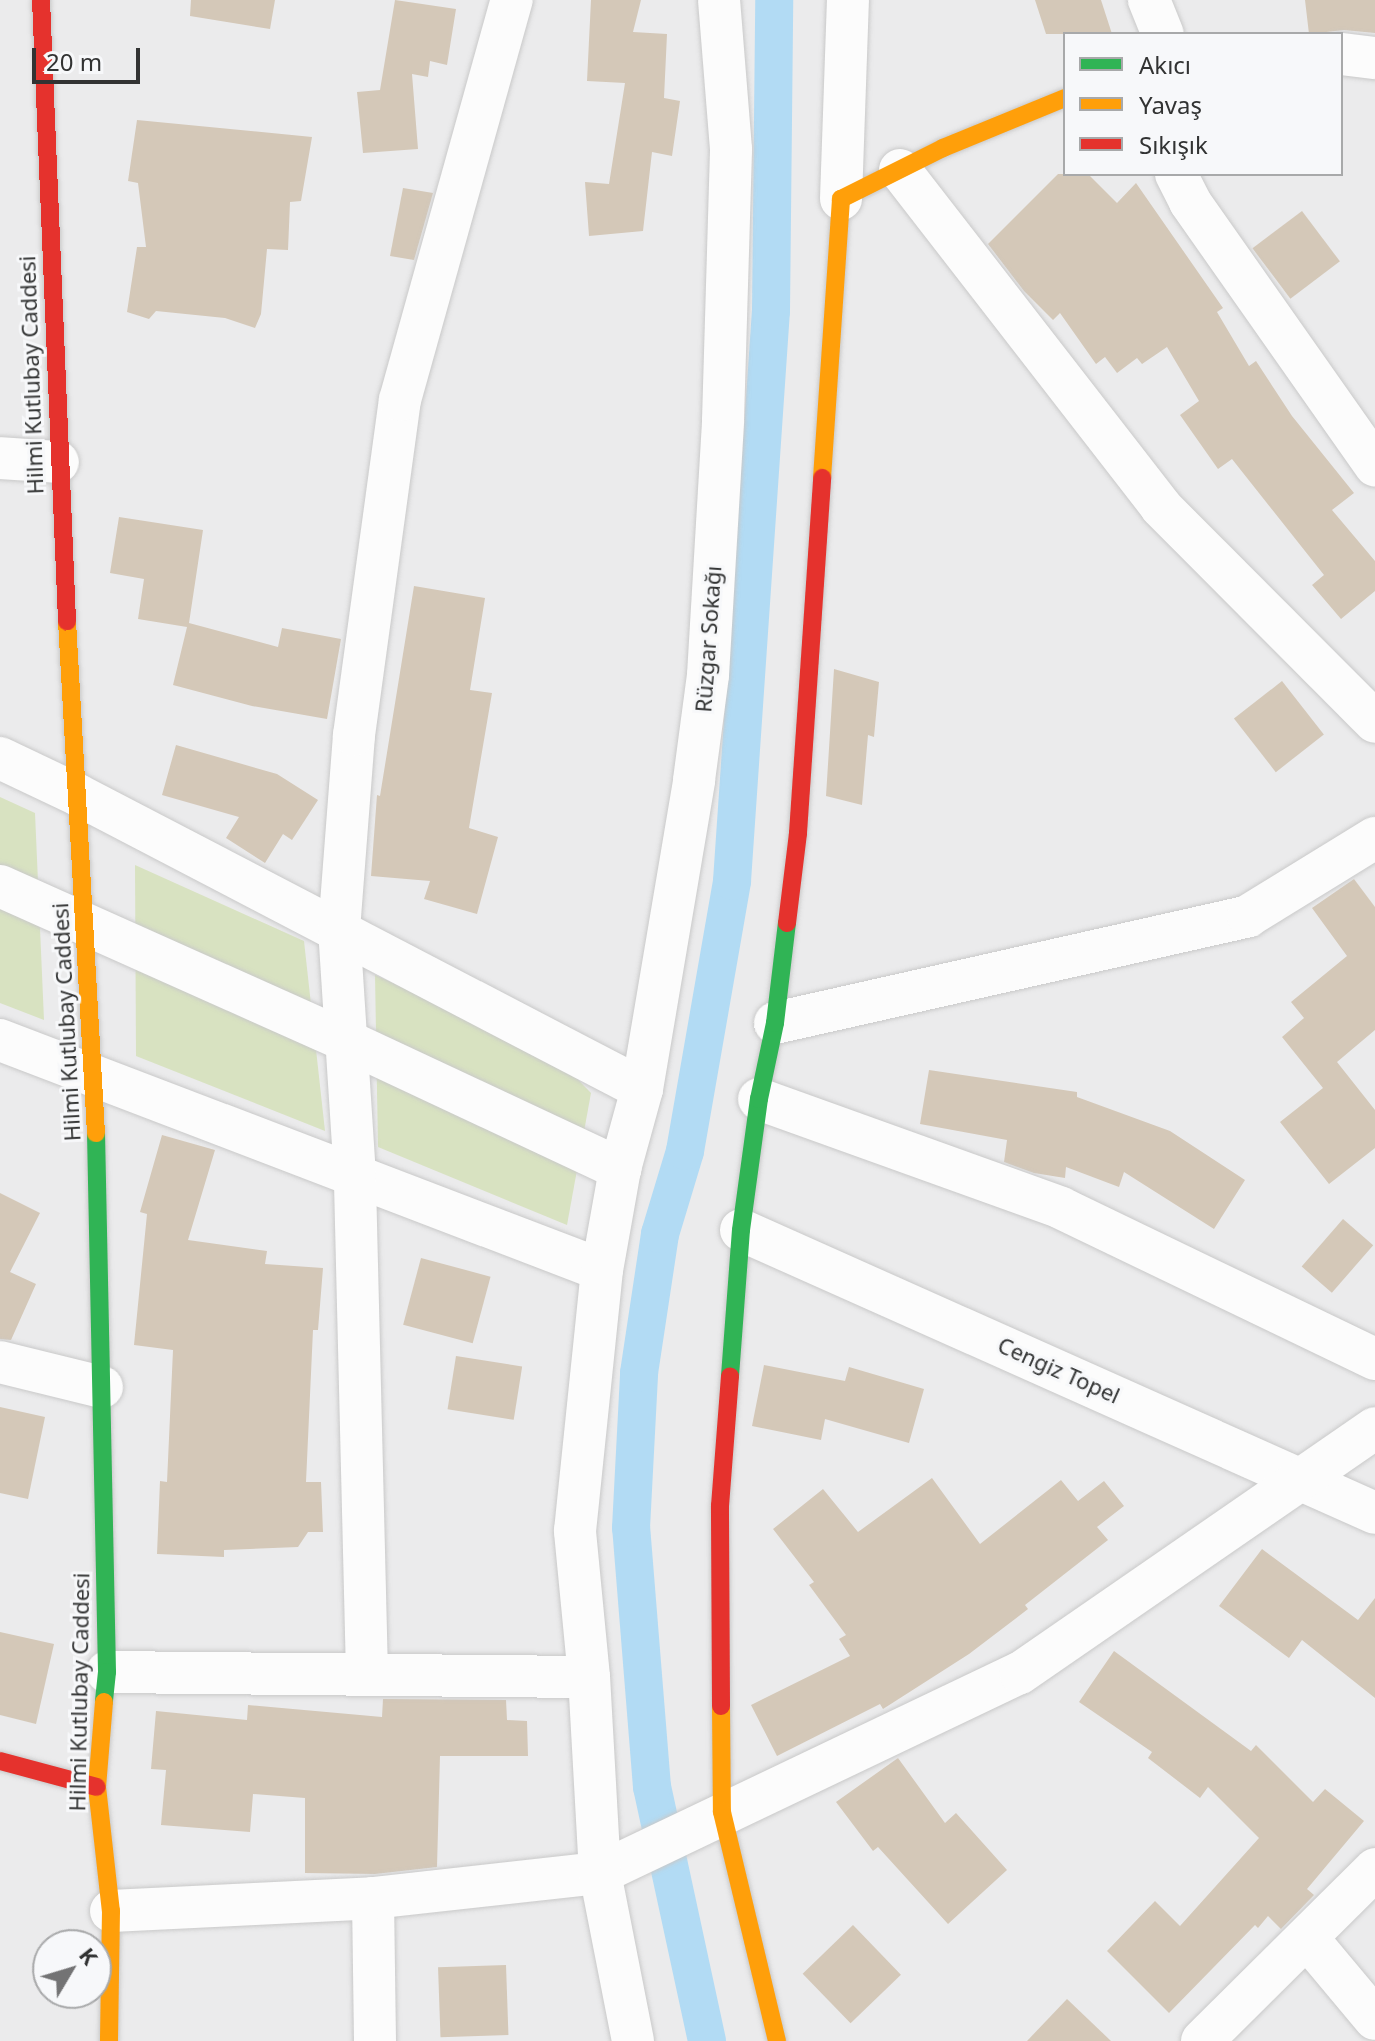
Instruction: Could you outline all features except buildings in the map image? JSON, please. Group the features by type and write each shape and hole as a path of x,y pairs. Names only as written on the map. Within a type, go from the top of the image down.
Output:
{"street":[{"name":"Hilmi Kutlubay Caddesi","path":"41,0 58,462 93,1077 107,1672 97,1787 111,1911 109,2041"},
{"path":"367,1674 355,1176 339,930 354,735 400,400 512,0"},
{"name":"Rüzgar Sokağı","path":"633,2041 600,1873 589,1677 575,1531 602,1270 620,1169 642,1089 694,780 708,675 723,420 731,149 719,0"},
{"path":"777,2041 722,1812 720,1506 741,1230 759,1099 775,1023 798,833 841,199 848,0"},
{"path":"1149,0 1162,32"},
{"path":"1343,54 1375,58"},
{"path":"841,199 1063,99"},
{"path":"900,170 1161,507 1375,722"},
{"path":"1177,176 1190,202 1375,465"},
{"path":"0,458 58,462"},
{"path":"0,758 78,795 642,1089"},
{"path":"775,1023 1248,916 1375,838"},
{"path":"0,886 347,1041 620,1169"},
{"path":"0,1040 602,1270"},
{"path":"759,1099 1061,1208 1375,1359"},
{"name":"Cengiz Topel","path":"741,1230 1375,1513"},
{"path":"0,1362 102,1387"},
{"path":"111,1911 373,1898 600,1873 722,1812 1020,1673 1375,1428"},
{"path":"107,1672 589,1677"},
{"path":"0,1761 97,1787"},
{"path":"1202,2041 1308,1939 1375,1869"},
{"path":"373,1898 375,2041"},
{"path":"1308,1939 1375,2019"}],"green space":[{"path":"0,797 35,813 44,1020 0,1003"},
{"path":"135,865 304,941 325,1131 136,1056"},
{"path":"375,975 553,1054 591,1093 567,1225 378,1147"}],"waterway":[{"path":"707,2041 652,1787 631,1528 639,1373 660,1234 685,1151 732,881 771,311 774,0"}],"traffic: fast":[{"path":"730,1376 741,1230 759,1099 775,1023 787,923"},
{"path":"96,1133 107,1672 104,1702"}],"traffic: slow":[{"path":"822,478 841,199 943,148 1063,99"},
{"path":"67,621 96,1133"},
{"path":"104,1702 97,1787 111,1911 109,2041"},
{"path":"721,1706 722,1812 777,2041"}],"traffic: jam":[{"path":"41,0 67,621"},
{"path":"787,923 798,833 822,478"},
{"path":"721,1706 720,1506 730,1376"},
{"path":"0,1761 97,1787"}]}
